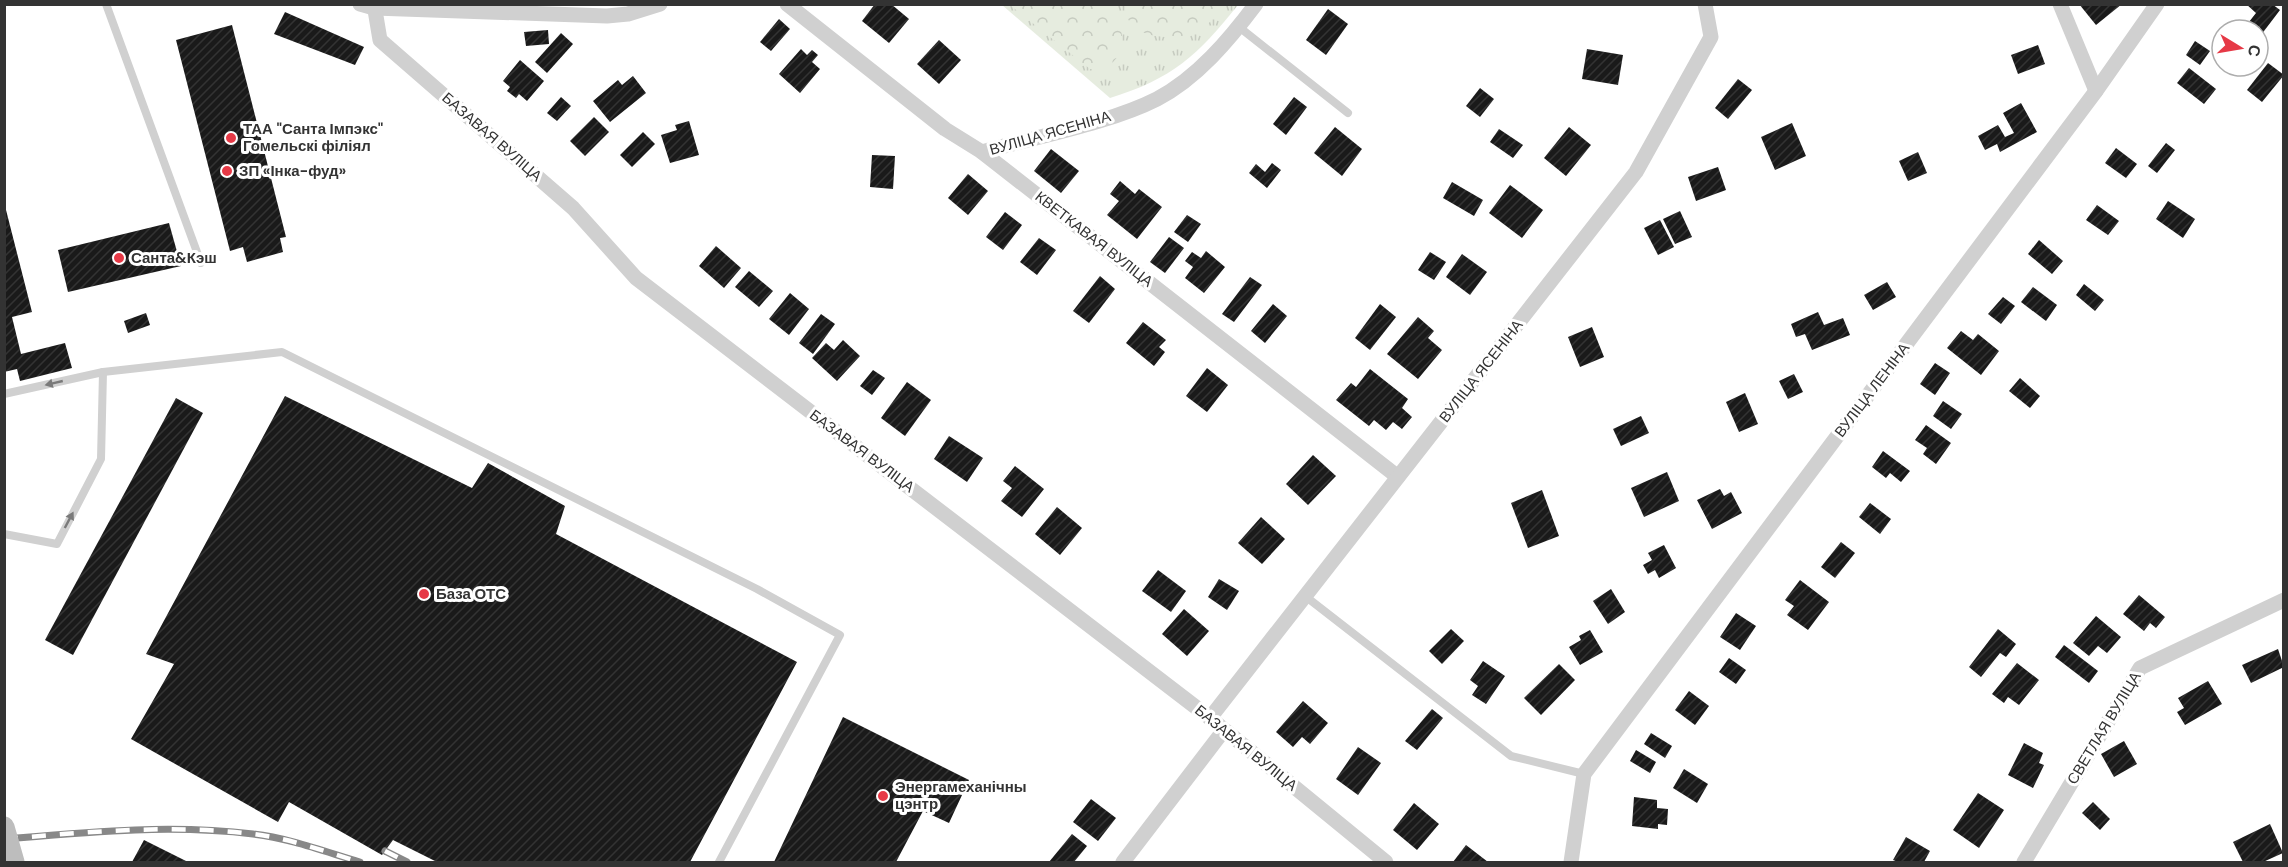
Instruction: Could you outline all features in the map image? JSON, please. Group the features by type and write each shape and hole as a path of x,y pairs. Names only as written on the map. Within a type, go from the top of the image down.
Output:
{"street":[{"path":"369,6 607,16 628,14 660,4"},
{"name":"КВЕТКАВАЯ ВУЛІЦА","path":"787,4 945,129 982,152 1398,477"},
{"name":"ВУЛІЦА ЯСЕНІНА","path":"982,152 1119,114 1158,98 1203,65 1239,27 1256,4"},
{"name":"ВУЛІЦА ЯСЕНІНА","path":"1210,718 1636,172 1711,37 1705,4"},
{"path":"2060,4 2096,91"},
{"name":"ВУЛІЦА ЛЕНІНА","path":"1584,774 2096,91 2157,4"},
{"name":"БАЗАВАЯ ВУЛІЦА","path":"369,6 380,40 573,208 636,278 1210,718 1386,862"},
{"name":"СВЕТЛАЯ ВУЛІЦА","path":"2024,862 2140,668 2283,600"},
{"path":"1123,862 1224,730"},
{"path":"1571,862 1584,774"},
{"path":"4,827 14,862"}],"lane":[{"path":"106,4 201,263"},
{"path":"1239,27 1348,113"},
{"path":"4,394 104,372 282,352 757,589 840,635 719,862"},
{"path":"4,534 57,543 101,459 104,372"},
{"path":"1305,597 1511,756 1584,774"}],"green space":[{"path":"1125,4 1222,5 1200,30 1186,35 1162,37 1140,31 1132,25 1126,16"},
{"path":"1002,5 1238,5 1210,38 1182,63 1151,82 1110,98"},
{"path":"1010,5 1103,5 1120,27 1122,43 1117,58 1106,67 1090,69"}],"building":[{"path":"875,4 891,4 909,19 889,43 862,21"},
{"path":"2079,4 2122,4 2096,25"},
{"path":"2246,4 2272,4 2280,10 2270,23 2270,18 2252,18 2256,13"},
{"path":"1328,9 1348,24 1326,55 1306,40"},
{"path":"285,12 364,47 355,65 274,34"},
{"path":"779,19 790,29 771,51 760,42"},
{"name":"ТАА \"Санта Імпэкс\" Гомельскі філіял","path":"232,25 286,237 280,238 283,252 247,262 243,247 230,251 176,40"},
{"path":"548,30 549,44 526,46 524,32"},
{"path":"561,33 573,44 547,73 535,62"},
{"path":"939,40 961,60 939,84 917,64"},
{"path":"2195,41 2210,51 2200,65 2186,55"},
{"path":"2038,45 2045,64 2018,74 2011,55"},
{"path":"801,49 807,55 812,50 818,55 812,62 820,69 800,93 779,74"},
{"path":"1587,49 1623,55 1618,85 1582,79"},
{"path":"520,60 544,81 527,101 519,94 516,98 507,91 510,87 503,81"},
{"path":"2270,64 2284,75 2262,102 2247,90 2256,78 2270,78"},
{"path":"2189,68 2216,89 2204,104 2177,83"},
{"path":"633,76 646,93 610,122 593,101 618,80 622,85"},
{"path":"1738,79 1752,90 1728,119 1715,108"},
{"path":"1480,88 1494,99 1480,117 1466,106"},
{"path":"561,97 571,106 557,121 547,113"},
{"path":"1294,97 1307,107 1286,135 1273,124"},
{"path":"2021,103 2037,132 2000,152 1997,144 1985,150 1978,136 1998,125 2005,137 2014,133 2003,113"},
{"path":"594,117 609,132 585,156 570,141"},
{"path":"689,121 699,155 670,163 661,135 677,130 675,125"},
{"path":"1792,123 1806,156 1775,170 1761,137"},
{"path":"1335,127 1362,149 1342,176 1314,153"},
{"path":"1569,127 1591,145 1566,176 1544,158"},
{"path":"1499,129 1523,145 1513,158 1490,142"},
{"path":"643,132 655,144 632,167 620,155"},
{"path":"2166,143 2175,150 2157,173 2148,166"},
{"path":"2116,148 2137,164 2126,178 2105,163"},
{"path":"1051,149 1079,171 1061,193 1034,171"},
{"path":"1918,152 1927,173 1908,181 1899,161"},
{"path":"872,155 895,156 893,189 870,187"},
{"path":"1272,163 1281,170 1267,188 1249,173 1256,164 1265,172"},
{"path":"1718,167 1726,190 1696,201 1688,177"},
{"path":"968,174 988,191 968,215 948,198"},
{"path":"1120,181 1135,194 1139,189 1162,207 1137,239 1107,215 1119,201 1110,194"},
{"path":"1452,182 1483,200 1474,216 1443,198"},
{"path":"1510,185 1543,210 1522,238 1489,213"},
{"path":"2168,201 2195,219 2183,238 2156,219"},
{"path":"2097,205 2119,221 2108,235 2086,220"},
{"path":"5,206 32,312 12,317 21,354 65,343 72,368 20,381 17,369 4,372"},
{"path":"1680,211 1692,237 1675,244 1663,219"},
{"path":"1005,212 1022,225 1003,250 986,237"},
{"path":"1187,215 1201,224 1188,242 1174,232"},
{"path":"1660,220 1674,247 1658,255 1644,228"},
{"name":"Санта&Кэш","path":"169,223 181,266 68,292 58,250"},
{"path":"1169,237 1184,248 1165,273 1150,262"},
{"path":"1039,238 1056,250 1037,275 1020,262"},
{"path":"2039,240 2063,261 2052,274 2028,254"},
{"path":"716,246 741,268 724,288 699,266"},
{"path":"1206,251 1225,267 1204,293 1185,278 1193,267 1185,261 1192,252 1201,258"},
{"path":"1430,252 1446,262 1434,280 1418,270"},
{"path":"1462,254 1487,272 1470,295 1446,277"},
{"path":"749,271 773,291 759,307 735,287"},
{"path":"1100,276 1115,289 1089,323 1073,311"},
{"path":"1250,277 1262,285 1234,322 1222,314"},
{"path":"1887,282 1896,297 1873,310 1864,295"},
{"path":"2084,284 2104,300 2095,311 2076,295"},
{"path":"2033,287 2057,305 2046,321 2021,302"},
{"path":"790,293 809,309 789,335 769,319"},
{"path":"2003,297 2015,306 2001,324 1988,314"},
{"path":"1273,304 1287,316 1265,343 1251,331"},
{"path":"1380,304 1396,317 1370,350 1355,338"},
{"path":"1818,312 1824,325 1843,318 1850,335 1812,350 1805,334 1796,337 1791,324"},
{"path":"146,313 150,325 128,333 124,321"},
{"path":"821,314 835,324 813,354 799,343"},
{"path":"1418,317 1434,331 1428,338 1442,350 1418,379 1387,354"},
{"path":"1143,322 1166,340 1159,347 1165,352 1154,366 1126,343"},
{"path":"1592,327 1604,357 1580,367 1568,337"},
{"path":"1961,331 1973,340 1978,334 1999,351 1981,375 1947,348"},
{"path":"843,340 860,356 837,381 812,358 826,343 834,350"},
{"path":"1935,363 1950,373 1935,395 1920,384"},
{"path":"1207,368 1228,385 1207,412 1186,396"},
{"path":"1370,369 1408,399 1402,408 1412,417 1402,429 1393,422 1386,430 1374,420 1369,426 1336,400 1351,383 1356,387"},
{"path":"873,370 885,378 872,395 860,386"},
{"path":"1794,374 1803,392 1788,399 1779,381"},
{"path":"2020,378 2040,396 2030,408 2009,391"},
{"path":"907,382 931,400 905,436 881,418"},
{"path":"1745,393 1758,424 1739,432 1726,402"},
{"name":"База ОТС","path":"285,396 472,488 488,463 565,506 556,534 797,662 690,862 437,862 393,840 382,855 289,802 278,822 131,739 174,664 146,654"},
{"path":"176,398 203,413 73,655 45,640"},
{"path":"1943,401 1962,414 1951,429 1933,416"},
{"path":"1641,416 1649,433 1621,446 1613,429"},
{"path":"1926,425 1951,443 1936,464 1923,454 1927,448 1915,440"},
{"path":"949,436 983,458 967,482 934,459"},
{"path":"1883,451 1910,471 1901,482 1890,473 1886,478 1872,467"},
{"path":"1313,455 1336,476 1308,505 1286,484"},
{"path":"1015,466 1044,489 1022,517 1001,501 1012,488 1003,481"},
{"path":"1667,472 1679,501 1644,517 1631,488"},
{"path":"1720,489 1724,496 1731,492 1742,513 1712,529 1697,500"},
{"path":"1542,490 1559,536 1528,548 1511,503"},
{"path":"1870,503 1891,519 1880,534 1859,517"},
{"path":"1057,507 1082,528 1060,555 1035,534"},
{"path":"1261,517 1285,539 1262,564 1238,543"},
{"path":"1841,542 1855,553 1835,578 1821,567"},
{"path":"1664,545 1676,568 1659,578 1655,570 1648,574 1643,565 1652,560 1648,553"},
{"path":"1158,570 1186,591 1171,612 1142,591"},
{"path":"1219,579 1239,591 1227,610 1208,597"},
{"path":"1800,580 1829,602 1808,630 1787,615 1794,606 1785,600"},
{"path":"1611,589 1625,612 1608,624 1593,601"},
{"path":"2139,595 2165,617 2156,628 2150,623 2144,631 2123,614"},
{"path":"1184,609 1209,631 1187,656 1162,634"},
{"path":"1736,613 1756,626 1740,650 1720,637"},
{"path":"2096,616 2121,637 2107,653 2098,646 2089,656 2073,643"},
{"path":"1451,629 1464,641 1442,664 1429,651"},
{"path":"1998,629 2016,644 2006,657 2000,653 1981,677 1969,667"},
{"path":"1590,630 1603,652 1580,665 1569,647 1581,640 1579,636"},
{"path":"2064,645 2098,671 2089,683 2055,657"},
{"path":"2278,649 2284,667 2251,683 2242,665"},
{"path":"1729,658 1746,670 1736,684 1719,672"},
{"path":"1483,661 1505,676 1486,704 1472,695 1478,686 1470,680"},
{"path":"2017,663 2039,680 2019,705 2008,697 2004,703 1992,694"},
{"path":"1559,664 1575,680 1541,715 1524,698"},
{"path":"2208,681 2222,704 2185,725 2177,712 2184,708 2178,698"},
{"path":"1689,691 1709,706 1695,725 1675,710"},
{"path":"1303,701 1328,723 1310,744 1302,737 1293,747 1276,732"},
{"path":"1432,709 1443,718 1417,750 1405,741"},
{"name":"Энергамеханічны цэнтр","path":"843,717 969,780 949,823 923,811 896,862 774,862"},
{"path":"1651,733 1672,746 1665,758 1644,744"},
{"path":"2124,741 2137,764 2114,777 2101,754"},
{"path":"2024,743 2043,753 2039,763 2044,765 2033,788 2008,775"},
{"path":"1358,747 1381,763 1358,795 1336,779"},
{"path":"1636,750 1656,762 1650,773 1630,761"},
{"path":"1684,769 1708,784 1697,803 1673,788"},
{"path":"1978,793 2004,810 1979,848 1953,830"},
{"path":"1634,797 1657,800 1657,808 1668,809 1667,825 1658,824 1658,829 1632,826"},
{"path":"1091,799 1116,818 1098,841 1073,822"},
{"path":"2093,802 2110,819 2100,830 2082,813"},
{"path":"1414,803 1439,824 1417,850 1393,830"},
{"path":"2270,824 2283,853 2263,862 2243,862 2233,842"},
{"path":"1072,834 1087,846 1074,862 1049,862"},
{"path":"1906,837 1930,851 1924,862 1893,860"},
{"path":"144,840 188,862 132,862"},
{"path":"1466,845 1488,862 1453,862"}],"railway":[{"path":"4,839 128,830 222,831 280,839 360,862"},
{"path":"385,851 407,862"}],"place":[{"name":"ТАА \"Санта Імпэкс\" Гомельскі філіял","path":"231,138"},
{"name":"ЗП «Інка-фуд»","path":"227,171"},
{"name":"Санта&Кэш","path":"119,258"},
{"name":"База ОТС","path":"424,594"},
{"name":"Энергамеханічны цэнтр","path":"883,796"}]}
